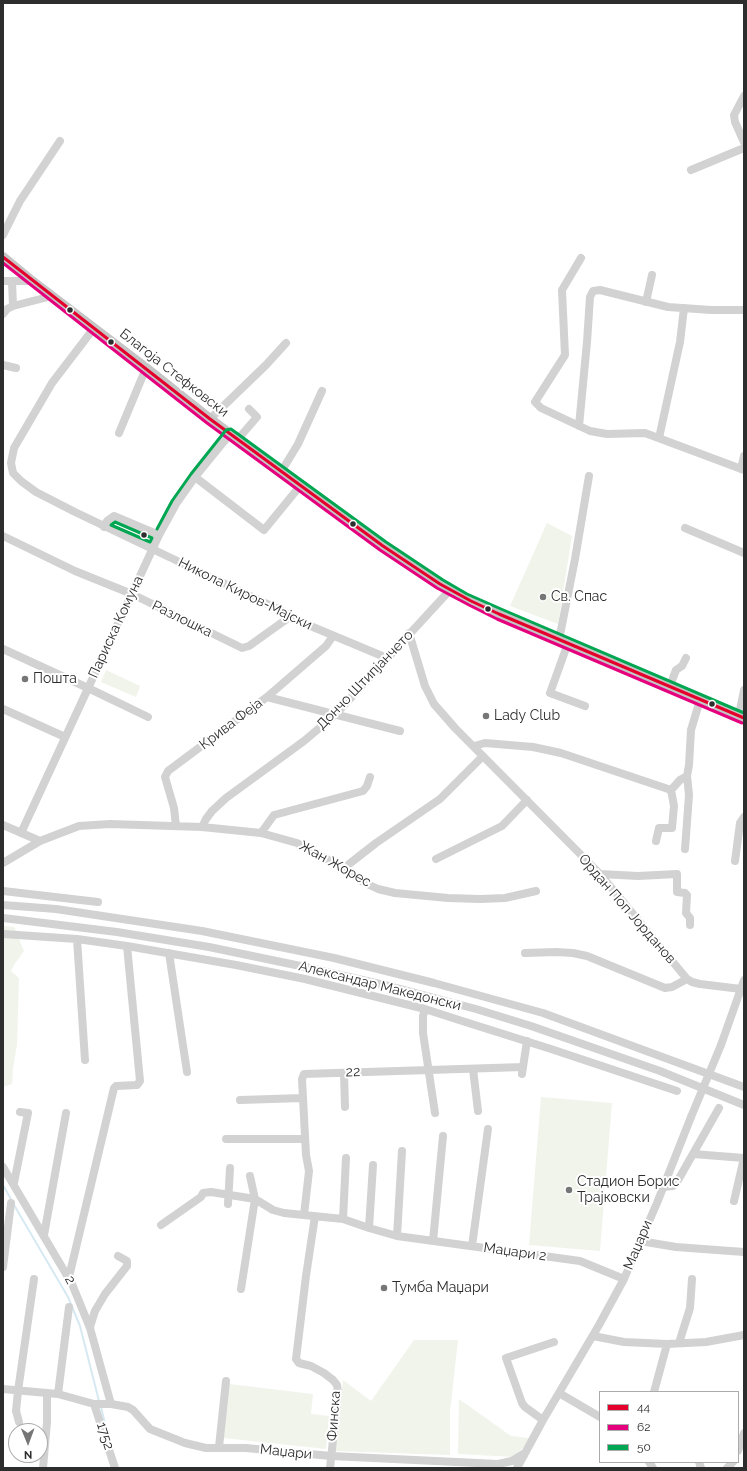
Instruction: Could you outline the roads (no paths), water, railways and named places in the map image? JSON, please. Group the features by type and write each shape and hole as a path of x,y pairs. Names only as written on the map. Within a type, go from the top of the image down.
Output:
{"main road":[{"name":"Благоја Стефковски","path":"3,257 234,437 383,546 450,590 486,608 742,717"}],"street":[{"path":"744,96 734,115 735,122 742,130 744,142"},
{"path":"3,235 20,201 60,141"},
{"path":"691,170 744,148"},
{"path":"581,258 562,290 565,355 535,402 541,408 590,431 607,434 645,433 742,470 744,456"},
{"path":"6,281 11,275 13,265"},
{"path":"646,302 652,275"},
{"path":"6,281 32,281"},
{"path":"6,281 13,306"},
{"path":"579,426 591,294 593,291 600,290 668,307 711,310 744,310"},
{"path":"3,314 7,309 13,306 52,296"},
{"path":"660,438 680,342 684,308"},
{"name":"Никола Киров-Мајски","path":"94,328 52,383 14,448 11,463 13,473 36,492 104,526 301,622 387,658"},
{"path":"210,419 266,365 286,343"},
{"path":"3,365 16,368"},
{"path":"119,433 146,368"},
{"path":"282,472 298,444 322,391"},
{"name":"Париска Комуна","path":"21,832 159,535 176,504 195,478 234,437 257,417 249,409"},
{"path":"585,706 550,694 563,641 589,476"},
{"path":"195,478 264,530 300,486"},
{"path":"104,526 114,516 159,535"},
{"path":"685,528 744,553"},
{"name":"Разлошка","path":"3,536 75,571 132,594 242,648 249,646 291,616"},
{"name":"Дончо Штипјанчето","path":"202,827 209,815 226,798 304,741 336,714 450,590"},
{"name":"Ордан Поп Јорданов","path":"409,633 424,686 430,699 445,717 600,874 687,979"},
{"name":"Крива Феја","path":"176,826 174,808 167,784 166,774 267,697 326,646 333,636"},
{"path":"3,649 148,717"},
{"path":"670,686 676,670 682,666 686,658"},
{"path":"742,717 744,690"},
{"path":"267,697 400,731"},
{"path":"684,849 689,795 687,776 691,730 700,700"},
{"path":"3,709 65,737"},
{"path":"474,746 485,743 533,747 561,753 671,790"},
{"path":"344,868 440,799 483,756"},
{"path":"671,790 680,780 687,776"},
{"path":"261,833 274,815 363,791 367,786 370,777"},
{"path":"656,841 659,828 672,828 674,806 671,790"},
{"path":"436,859 502,826 527,800"},
{"path":"735,861 740,823 744,817"},
{"name":"Жан Жорес","path":"3,863 40,841 79,826 110,824 202,827 261,833 297,843 344,868 363,882 378,889 395,893 448,898 480,899 505,898 536,891"},
{"path":"3,825 40,841"},
{"path":"600,874 638,876 677,874 678,892 685,892 687,895 686,913 690,918 690,925"},
{"path":"3,891 98,902"},
{"name":"Александар Македонски","path":"3,904 56,909 202,931 334,958 434,983 543,1013 744,1088"},
{"name":"Александар Македонски","path":"3,918 117,932 209,947 393,987 476,1009 531,1026 660,1071 744,1105"},
{"path":"3,934 77,939 127,946 236,965 304,979 425,1010 527,1041 677,1091"},
{"path":"77,939 85,1060"},
{"path":"69,1277 114,1088 116,1086 137,1085 140,1081 127,946"},
{"path":"525,953 556,952 587,956 665,988 672,987 687,979 700,984 741,989"},
{"path":"169,953 187,1072"},
{"name":"Маџари","path":"517,1468 524,1453 593,1336 624,1279 721,1045 744,980"},
{"path":"425,1010 423,1016 424,1033 435,1113"},
{"name":"22","path":"304,1215 309,1171 305,1139 302,1079 304,1074 428,1069 523,1070 527,1041"},
{"path":"473,1069 478,1111"},
{"path":"344,1073 345,1107"},
{"path":"240,1100 303,1098"},
{"path":"662,1187 673,1186 719,1108"},
{"path":"14,1183 28,1113 20,1112"},
{"path":"44,1235 66,1113"},
{"name":"Маџари 2","path":"488,1129 472,1246 580,1261 624,1279"},
{"path":"433,1241 443,1136"},
{"path":"226,1139 305,1139"},
{"path":"397,1236 402,1151"},
{"path":"693,1154 744,1158 734,1201"},
{"path":"343,1219 346,1158"},
{"path":"369,1228 373,1165"},
{"name":"2","path":"3,1167 14,1183 69,1277 79,1298 90,1328 111,1404"},
{"path":"228,1204 230,1168"},
{"path":"241,1289 255,1198 250,1176"},
{"path":"161,1225 201,1197 205,1192 255,1198 278,1212 343,1219 397,1236 472,1246"},
{"path":"3,1267 12,1204"},
{"name":"Финска","path":"315,1216 296,1359 299,1363 311,1366 324,1373 333,1380 336,1385 338,1393 330,1468"},
{"path":"640,1241 676,1247 744,1252"},
{"path":"90,1328 98,1305 127,1266 127,1261 118,1256"},
{"path":"678,1343 690,1308 692,1278"},
{"path":"19,1422 16,1411 18,1390 34,1279"},
{"path":"58,1394 68,1307"},
{"path":"593,1336 624,1342 667,1344 706,1342 744,1335"},
{"path":"543,1420 525,1407 522,1403 506,1358 554,1342"},
{"path":"654,1391 667,1344"},
{"path":"3,1390 58,1394 94,1404 111,1404 128,1407 133,1410 150,1429 185,1443 206,1448 219,1447 226,1382"},
{"path":"559,1393 599,1416"},
{"path":"43,1468 47,1422 47,1394"},
{"name":"1752","path":"94,1404 115,1468"},
{"path":"739,1447 744,1433"},
{"name":"Маџари","path":"219,1447 331,1456 501,1466 524,1453"}],"waterway":[{"path":"3,1185 12,1201"},
{"path":"14,1205 68,1297 80,1326 99,1401"},
{"path":"101,1407 107,1432"}],"place":[{"name":"Св. Спас","path":"543,597"},
{"name":"Пошта","path":"25,679"},
{"name":"Lady Club","path":"486,716"},
{"name":"Стадион Борис Трајковски","path":"569,1190"},
{"name":"Тумба Маџари","path":"384,1288"}]}
